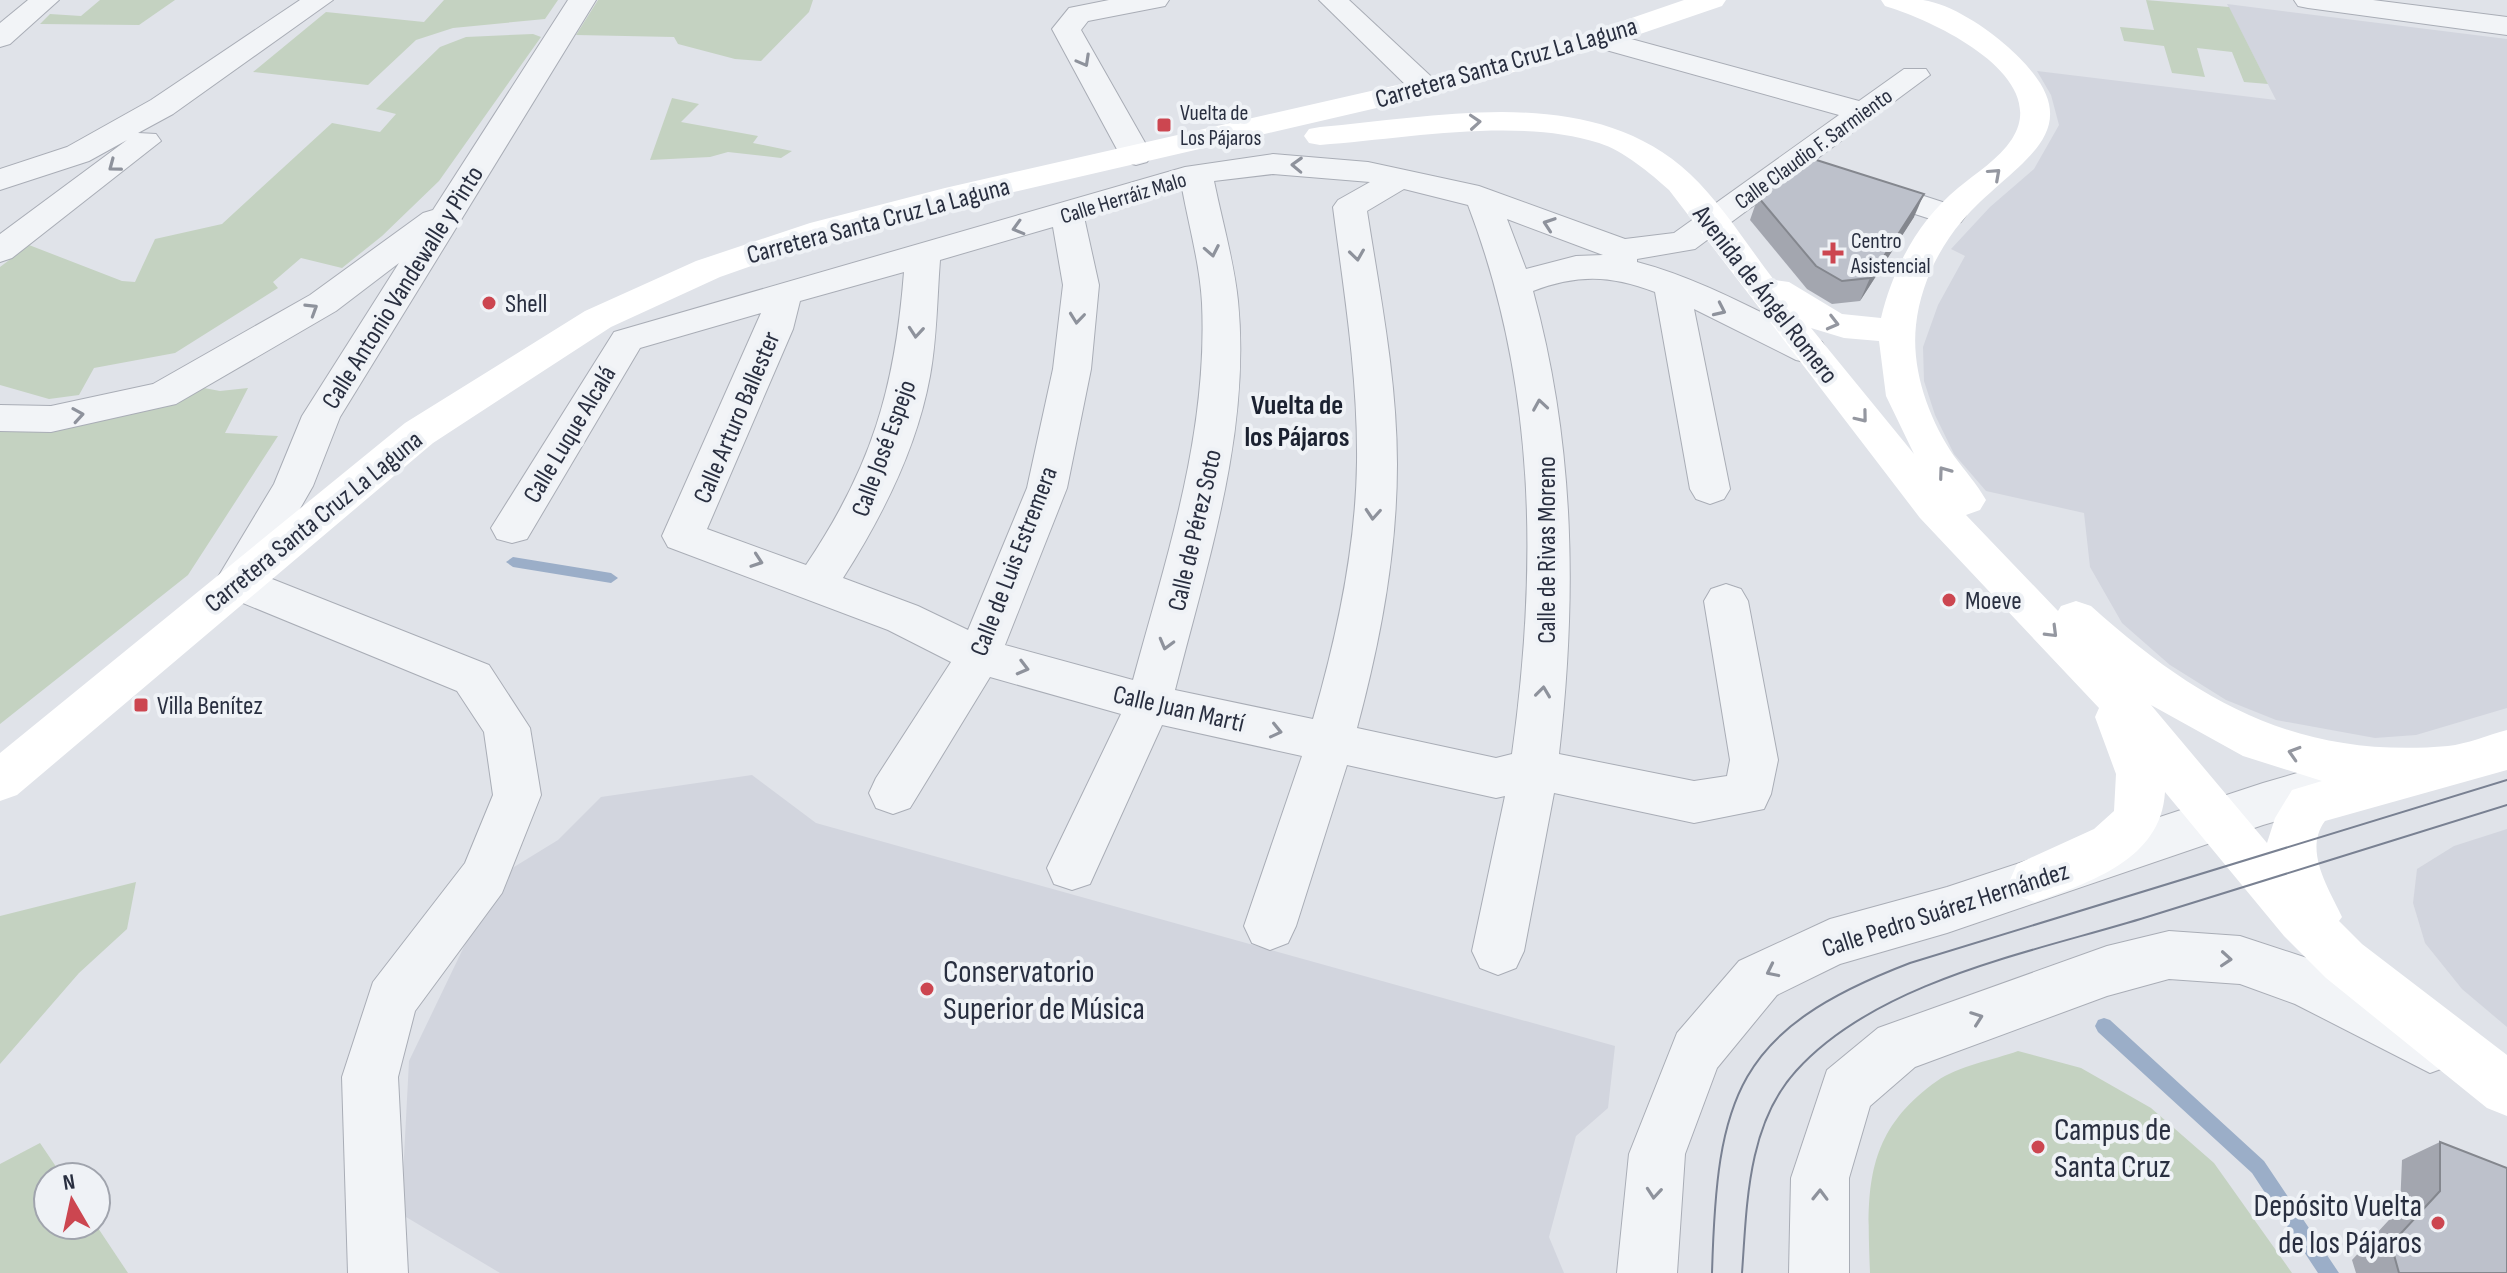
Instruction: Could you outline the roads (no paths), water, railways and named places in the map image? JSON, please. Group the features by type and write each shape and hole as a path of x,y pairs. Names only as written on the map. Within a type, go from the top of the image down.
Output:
{"main road":[{"name":"Carretera Santa Cruz La Laguna","path":"0,781 419,433 598,319 708,269 822,230 1421,89 1598,39 1712,0"},
{"path":"1895,0 1944,16 1969,30 2009,63 2033,99 2036,117 2030,135 2012,158 1949,215 1921,254 1899,306 1896,362 1902,392 1939,466 1969,504 2078,620 2125,661 2200,713 2281,749 2328,762 2455,766"},
{"path":"1420,126 1401,119 1396,107 1421,89"},
{"name":"Avenida de Ángel Romero","path":"1141,153 1420,126 1533,120 1600,133 1660,165 1681,183 1809,351 1934,507 2122,702 2215,819 2344,961 2501,1085"},
{"path":"1746,266 1815,318 1834,325 1896,330"},
{"path":"2035,880 2126,834 2139,813 2140,777 2132,742 2099,679"},
{"path":"2344,961 2303,890 2290,846 2293,821 2309,805 2507,750"}],"street":[{"path":"0,38 45,0"},
{"path":"0,180 78,154 162,107 319,0"},
{"name":"Calle Antonio Vandewalle y Pinto","path":"236,582 293,486 321,416 582,0"},
{"path":"1141,153 1066,29 1079,14 1155,0"},
{"path":"1333,0 1421,89"},
{"path":"2308,0 2416,7 2507,26"},
{"path":"1598,39 1863,112"},
{"name":"Calle Claudio F. Sarmiento","path":"1620,259 1683,242 1915,75"},
{"path":"0,251 144,143 162,107"},
{"path":"1791,163 1949,215"},
{"name":"Calle Herráiz Malo","path":"627,340 1196,174 1245,165 1284,164 1336,168 1467,193 1620,259 1672,287 1809,351"},
{"name":"Calle de Pérez Soto","path":"1072,868 1149,703 1196,534 1210,471 1219,406 1220,301 1196,174"},
{"path":"1270,926 1332,744 1363,598 1377,467 1374,380 1350,207 1399,179"},
{"name":"Calle de Rivas Moreno","path":"1483,201 1514,286 1536,383 1549,484 1549,629 1534,769 1498,951"},
{"path":"0,418 51,419 163,395 218,367 323,303 456,204"},
{"name":"Calle de Luis Estremera","path":"893,793 979,656 1047,488 1072,369 1081,285 1067,214"},
{"name":"Calle José Espejo","path":"817,583 855,527 872,492 907,395 923,254"},
{"path":"1514,286 1552,271 1620,259"},
{"path":"1672,287 1710,489"},
{"name":"Calle Arturo Ballester","path":"683,536 775,329 783,296"},
{"name":"Calle Luque Alcalá","path":"512,528 627,340"},
{"name":"Calle Juan Martí","path":"683,536 817,583 903,618 979,656 1149,703 1496,778 1534,769 1694,802 1747,794 1754,760 1726,601"},
{"path":"236,582 473,678 507,728 517,795 484,877 392,1000 370,1077 378,1273"},
{"path":"2215,819 2304,792 2375,785"},
{"name":"Calle Pedro Suárez Hernández","path":"1647,1273 1657,1154 1696,1052 1758,978 1830,943 1947,910 2215,819"},
{"path":"1819,1273 1820,1178 1847,1089 1897,1047 2107,971 2169,955 2240,960 2310,984 2501,1085"}],"waterway":[{"path":"513,562 611,578"},
{"path":"2104,1026 2258,1167 2329,1273"}],"tram line":[{"path":"1712,1273 1720,1159 1731,1115 1747,1077 1772,1044 1806,1015 1851,988 1910,963 2507,780"},
{"path":"1742,1273 1752,1167 1768,1116 1780,1092 1796,1071 1830,1040 1870,1013 1913,992 2008,957 2507,805"}],"place":[{"name":"Vuelta de Los Pájaros","path":"1164,125"},
{"name":"Centro Asistencial","path":"1833,253"},
{"name":"Shell","path":"489,303"},
{"name":"Moeve","path":"1949,600"},
{"name":"Villa Benítez","path":"141,705"},
{"name":"Conservatorio Superior de Música","path":"927,989"},
{"name":"Campus de Santa Cruz","path":"2038,1147"},
{"name":"Depósito Vuelta de los Pájaros","path":"2438,1223"}],"district":[{"name":"Vuelta de los Pájaros","path":"1297,420"}]}
